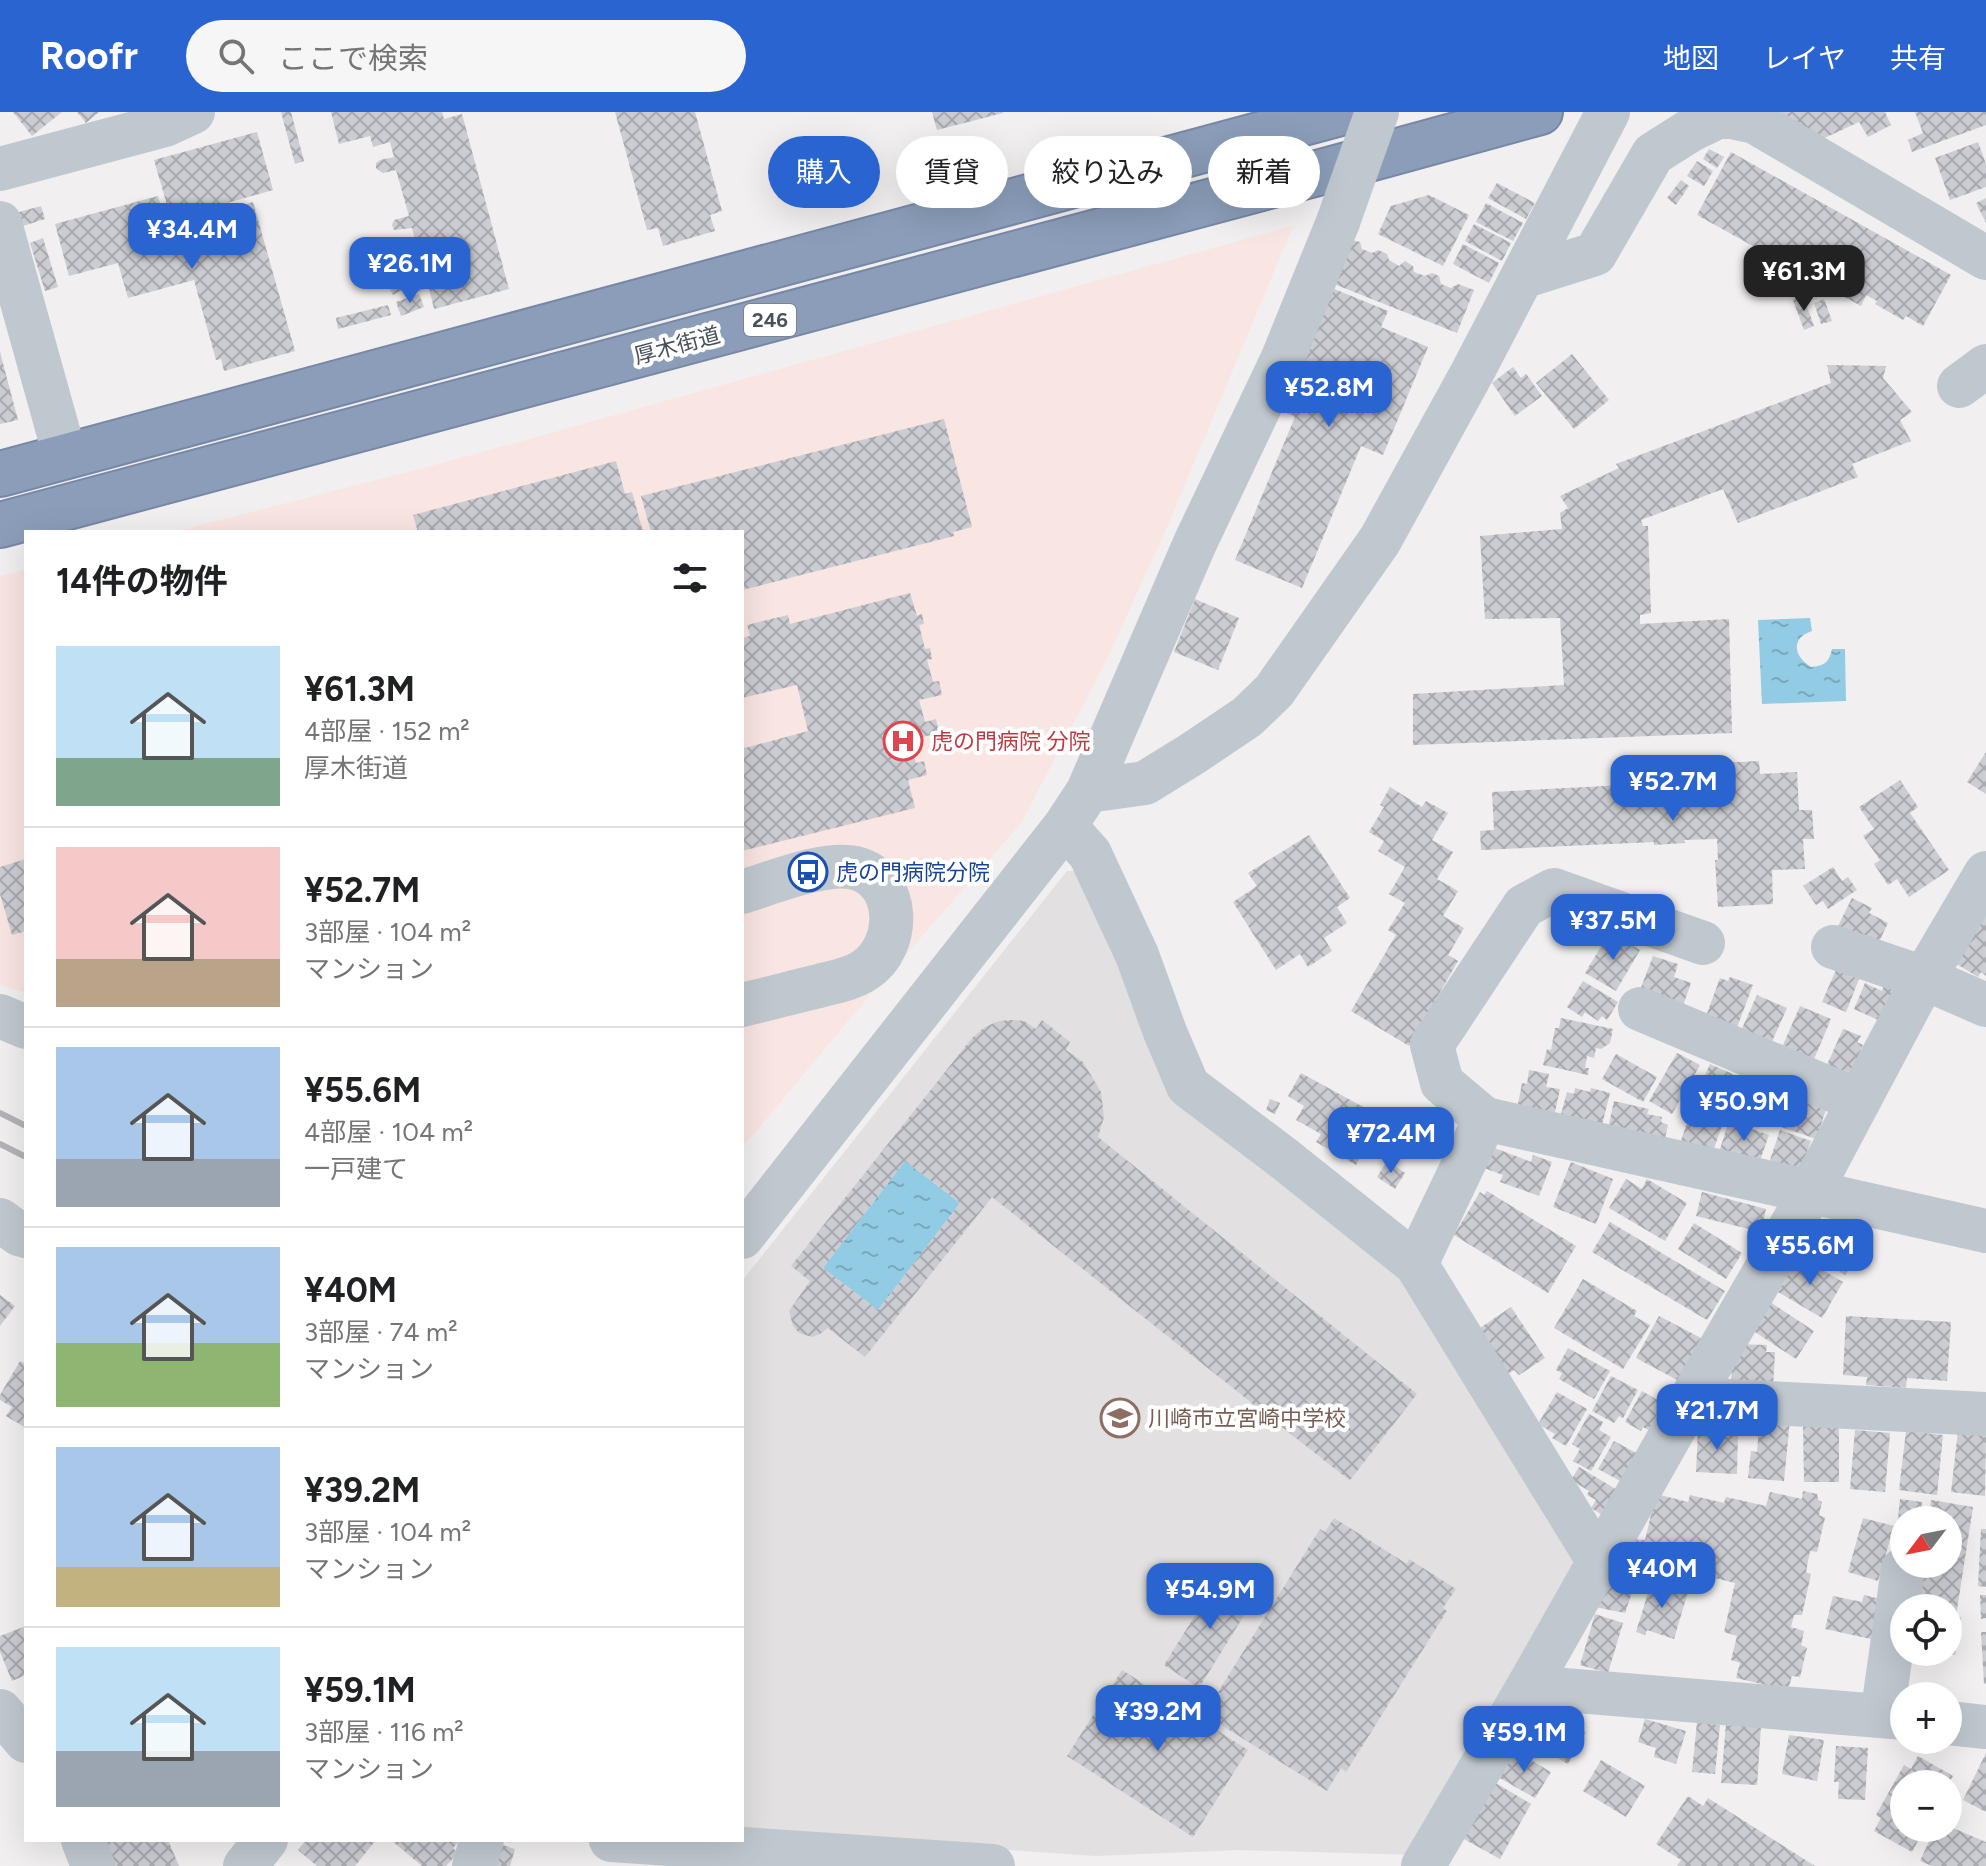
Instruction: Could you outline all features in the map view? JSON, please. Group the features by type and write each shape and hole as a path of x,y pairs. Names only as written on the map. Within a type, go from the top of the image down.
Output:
{"highway":[{"name":"246","path":"0,474 1344,112"},
{"name":"厚木街道","path":"0,525 1540,112"}],"street":[{"path":"0,169 165,125 193,112"},
{"path":"744,1234 1076,809 1195,543 1282,360 1338,222 1377,112"},
{"path":"1076,809 1145,783 1247,717 1274,691 1380,540 1473,371 1608,112"},
{"path":"1522,277 1595,254 1653,154 1722,115 1755,122 1986,258"},
{"path":"0,223 65,456"},
{"path":"1076,809 1090,854 1137,955 1188,1086 1416,1264 1599,1562"},
{"path":"744,891 808,872 836,867 855,868 874,877 887,898 892,920 889,942 878,960 863,971 841,980 744,1004"},
{"path":"1423,1866 1810,1193 1924,978 1986,873"},
{"path":"1703,943 1554,890 1524,906 1432,1045 1442,1083 1485,1119 1986,1231"},
{"path":"1833,947 1924,978 1986,1005"},
{"path":"1640,1009 1859,1101"},
{"path":"0,1016 24,1026"},
{"path":"1416,1264 1485,1119"},
{"path":"0,1220 24,1235"},
{"path":"1691,1399 1986,1414"},
{"path":"1895,1682 1902,1578"},
{"path":"1528,1687 1890,1717"},
{"path":"0,1711 24,1739"},
{"path":"1962,1724 1986,1727"},
{"path":"84,1842 93,1866"},
{"path":"474,1866 481,1842"},
{"path":"640,1842 993,1866"}],"shaded area":[{"name":"虎の門病院 分院","path":"1293,226 1170,520 1107,659 1021,823 851,1017 744,1146 744,530 182,530 443,463"},
{"path":"24,570 24,992 1,985 0,981 0,576"},
{"name":"川崎市立宮崎中学校","path":"1067,871 1083,871 1182,1098 1408,1277 1584,1556 1418,1855 1239,1850 1095,1856 744,1831 744,1278"}],"water":[{"path":"1810,618 1812,631 1800,638 1798,653 1811,667 1826,662 1832,649 1845,649 1846,701 1762,704 1758,620"},
{"path":"905,1161 960,1203 878,1310 823,1268"}],"building":[{"path":"13,112 62,112 32,136"},
{"path":"77,112 99,112 86,123"},
{"path":"281,112 291,112 304,161 295,164"},
{"path":"331,112 442,112 444,119 462,114 509,289 434,309 429,288 410,290 407,281 424,274 412,228 394,230 392,225 394,220 409,216 396,170 383,173 376,168 380,160 394,157 390,142 373,147 370,136 339,144"},
{"path":"615,112 695,112 722,211 710,215 715,231 663,246 658,228 647,230"},
{"path":"932,112 1003,112 1003,113 937,130"},
{"path":"1782,112 1885,112 1891,125 1868,137 1859,122 1818,141 1791,131"},
{"path":"1915,112 1986,112 1986,125 1912,152 1908,140 1923,133"},
{"path":"257,132 273,190 171,219 154,160"},
{"path":"1978,142 1986,164 1986,187 1950,200 1935,158"},
{"path":"1709,149 1724,157 1717,168 1703,159"},
{"path":"1731,152 1951,275 1923,326 1906,316 1903,320 1875,304 1877,301 1866,295 1861,306 1697,215"},
{"path":"1697,161 1713,171 1704,186 1687,176"},
{"path":"1681,180 1689,186 1676,205 1667,198"},
{"path":"1497,183 1535,203 1526,219 1488,198"},
{"path":"1429,195 1469,215 1443,266 1378,234 1391,206"},
{"path":"158,196 172,246 186,242 181,222 253,202 295,351 224,371 221,359 216,360 194,280 128,298 118,263 69,276 55,224"},
{"path":"1986,198 1986,223 1976,203"},
{"path":"1486,203 1523,223 1513,241 1476,222"},
{"path":"41,206 45,219 23,226 19,212"},
{"path":"1474,224 1511,243 1502,261 1465,241"},
{"path":"43,238 58,287 45,291 30,243"},
{"path":"1348,239 1360,242 1362,249 1372,253 1378,250 1387,254 1389,260 1399,266 1405,261 1413,266 1414,272 1439,276 1441,284 1451,288 1458,284 1474,290 1457,333 1329,282"},
{"path":"1463,244 1499,263 1489,283 1453,264"},
{"path":"398,273 406,288 393,295 385,280"},
{"path":"1327,286 1388,311 1381,327 1428,347 1383,455 1361,446 1302,588 1235,560 1295,417 1276,408"},
{"path":"419,294 424,307 401,316 396,302"},
{"path":"1803,296 1814,326 1804,330 1793,300"},
{"path":"1824,299 1832,321 1821,324 1814,303"},
{"path":"388,305 391,315 338,329 336,318"},
{"path":"0,352 18,420 0,424"},
{"path":"1572,354 1609,400 1574,429 1536,383"},
{"path":"1827,365 1886,366 1883,378 1912,412 1900,420 1911,441 1852,464 1858,477 1738,523 1723,489 1641,520 1643,526 1648,526 1651,613 1640,615 1640,624 1729,619 1732,733 1413,745 1413,694 1564,685 1560,618 1485,619 1480,536 1562,529 1560,513 1568,508 1560,496 1619,468 1616,464 1831,383"},
{"path":"1513,367 1521,378 1526,374 1542,396 1515,416 1492,383"},
{"path":"944,419 972,527 953,532 954,536 744,589 744,530 650,530 641,496"},
{"path":"616,461 625,494 632,492 642,530 417,530 413,515"},
{"path":"910,593 917,616 922,614 924,624 919,625 925,649 930,648 932,659 927,660 933,682 939,681 942,695 919,700 925,722 936,719 939,733 910,740 916,763 924,761 927,775 908,780 915,808 744,851 744,746 808,731 797,685 744,698 744,638 750,636 747,625 788,615 790,624"},
{"path":"1195,599 1239,618 1218,670 1174,652"},
{"path":"1986,752 1986,794 1967,782"},
{"path":"1759,761 1760,774 1797,772 1799,810 1812,810 1814,839 1803,839 1805,869 1772,870 1773,904 1718,907 1717,839 1654,845 1654,842 1481,850 1480,831 1494,830 1492,792 1718,780 1718,763"},
{"path":"1900,780 1918,807 1910,813 1949,870 1909,897 1897,879 1888,885 1874,864 1880,860 1863,836 1874,829 1859,807"},
{"path":"1390,787 1422,807 1426,801 1448,813 1432,840 1453,852 1437,879 1458,891 1443,916 1464,928 1448,955 1458,961 1409,1046 1351,1011 1396,935 1388,930 1405,903 1389,894 1405,867 1378,851 1384,841 1369,832 1384,807 1380,805"},
{"path":"1309,835 1350,898 1337,907 1347,923 1324,938 1332,951 1308,967 1300,954 1276,970 1233,902 1257,886 1248,873"},
{"path":"24,860 24,932 12,935 0,894 0,867"},
{"path":"1833,867 1842,881 1848,877 1857,890 1828,909 1823,901 1816,905 1803,886"},
{"path":"1852,898 1872,908 1869,913 1888,923 1874,952 1835,932"},
{"path":"1986,915 1986,976 1981,972 1978,977 1955,963"},
{"path":"1610,932 1640,950 1616,991 1585,973"},
{"path":"1653,956 1678,964 1674,977 1691,983 1680,1014 1637,998"},
{"path":"1836,970 1859,979 1846,1012 1822,1002"},
{"path":"1730,977 1753,985 1736,1030 1705,1019 1720,978 1728,981"},
{"path":"1583,981 1618,1002 1607,1020 1602,1016 1598,1021 1585,1012 1582,1017 1567,1007"},
{"path":"1865,983 1882,991 1884,984 1894,989 1880,1021 1854,1009"},
{"path":"1757,995 1787,1008 1770,1046 1740,1033"},
{"path":"1800,1006 1831,1019 1814,1059 1783,1045"},
{"path":"1561,1018 1613,1029 1610,1043 1601,1049 1596,1048 1594,1058 1587,1056 1585,1068 1589,1068 1588,1075 1543,1065"},
{"path":"1042,1020 1070,1042 1066,1050 1083,1062 1101,1092 1104,1117 1098,1137 1417,1394 1351,1479 992,1197 865,1357 828,1328 812,1337 799,1333 793,1326 789,1311 810,1281 791,1266 972,1038 999,1021 1024,1021 1036,1029","holes":["905,1161 960,1203 878,1310 823,1268"]},
{"path":"1843,1029 1861,1036 1857,1042 1863,1045 1849,1077 1826,1067"},
{"path":"1677,1053 1700,1065 1672,1114 1649,1101"},
{"path":"1616,1054 1657,1077 1643,1102 1602,1079"},
{"path":"1710,1064 1744,1079 1731,1109 1697,1094"},
{"path":"1529,1070 1549,1074 1546,1087 1560,1089 1554,1117 1517,1109 1522,1083 1527,1084"},
{"path":"1301,1073 1365,1108 1362,1113 1380,1122 1356,1165 1316,1142 1321,1134 1296,1120 1304,1106 1288,1096"},
{"path":"1751,1077 1785,1090 1771,1123 1738,1109"},
{"path":"1575,1088 1610,1093 1601,1129 1560,1118 1567,1092 1574,1094"},
{"path":"1789,1094 1827,1107 1816,1139 1778,1126"},
{"path":"1270,1099 1280,1103 1275,1114 1266,1110"},
{"path":"1614,1101 1649,1109 1647,1114 1662,1117 1661,1122 1668,1125 1664,1143 1608,1129"},
{"path":"1691,1112 1723,1123 1712,1154 1679,1146"},
{"path":"1729,1121 1769,1135 1758,1166 1719,1152"},
{"path":"1780,1130 1811,1141 1800,1171 1770,1160"},
{"path":"1492,1147 1531,1162 1533,1155 1552,1162 1539,1196 1500,1182 1503,1175 1484,1168"},
{"path":"1387,1161 1405,1173 1395,1189 1377,1177"},
{"path":"1571,1162 1613,1179 1596,1224 1553,1207"},
{"path":"1626,1179 1642,1189 1647,1179 1687,1203 1665,1241 1609,1208"},
{"path":"1487,1191 1576,1246 1548,1293 1454,1235 1480,1192 1484,1195"},
{"path":"1702,1192 1766,1209 1761,1232 1696,1216"},
{"path":"1821,1220 1862,1246 1845,1275 1803,1249"},
{"path":"1610,1222 1725,1291 1707,1320 1592,1252"},
{"path":"1694,1223 1742,1253 1726,1279 1678,1249"},
{"path":"1799,1256 1843,1282 1822,1318 1778,1292"},
{"path":"1583,1279 1637,1311 1634,1316 1650,1325 1623,1369 1554,1328"},
{"path":"0,1295 15,1306 0,1326"},
{"path":"1770,1302 1814,1331 1796,1359 1752,1330"},
{"path":"1511,1307 1545,1358 1519,1375 1514,1370 1507,1375 1477,1330"},
{"path":"1659,1316 1701,1338 1679,1381 1636,1358"},
{"path":"1846,1316 1951,1322 1947,1381 1907,1378 1906,1388 1866,1385 1867,1377 1843,1375"},
{"path":"1733,1344 1767,1345 1766,1352 1775,1352 1773,1387 1731,1385"},
{"path":"1568,1348 1610,1371 1594,1399 1559,1379 1562,1373 1556,1370"},
{"path":"20,1361 24,1363 24,1427 6,1416 12,1407 0,1400"},
{"path":"1611,1376 1638,1390 1623,1418 1619,1416 1614,1423 1592,1411"},
{"path":"1642,1391 1666,1405 1652,1432 1643,1427 1641,1431 1625,1422"},
{"path":"1557,1392 1587,1409 1566,1446 1552,1438 1555,1434 1538,1424"},
{"path":"1589,1414 1603,1422 1599,1430 1611,1437 1591,1471 1573,1461 1580,1449 1572,1444"},
{"path":"1760,1417 1790,1420 1784,1481 1748,1478 1751,1451 1757,1452"},
{"path":"1839,1424 1839,1482 1804,1482 1803,1425"},
{"path":"1698,1430 1738,1432 1737,1474 1696,1472"},
{"path":"1855,1430 1890,1433 1885,1492 1850,1489"},
{"path":"1906,1431 1943,1435 1937,1495 1899,1490"},
{"path":"1958,1431 1986,1435 1985,1496 1951,1492"},
{"path":"1614,1441 1638,1454 1622,1482 1598,1469"},
{"path":"1579,1467 1619,1491 1604,1516 1591,1508 1596,1500 1587,1495 1589,1491 1571,1480"},
{"path":"1803,1491 1817,1494 1822,1502 1819,1515 1825,1518 1817,1552 1810,1551 1806,1572 1811,1574 1802,1615 1794,1615 1791,1627 1804,1631 1801,1645 1807,1648 1800,1677 1792,1676 1788,1690 1736,1678 1740,1663 1731,1660 1737,1636 1724,1632 1735,1583 1655,1563 1645,1570 1640,1569 1625,1613 1595,1607 1633,1539 1645,1540 1656,1494 1688,1502 1690,1495 1724,1503 1726,1497 1766,1506 1770,1492 1802,1499"},
{"path":"1900,1499 1922,1502 1922,1506 1899,1506"},
{"path":"1931,1500 1973,1507 1962,1578 1962,1506 1930,1506"},
{"path":"1334,1518 1407,1564 1409,1559 1456,1589 1443,1608 1447,1611 1346,1772 1341,1768 1327,1791 1207,1716 1221,1694 1218,1692 1320,1529 1325,1532"},
{"path":"1863,1518 1890,1525 1890,1540 1878,1581 1848,1572"},
{"path":"1981,1529 1986,1529 1986,1587 1978,1586"},
{"path":"1221,1574 1256,1596 1199,1688 1164,1665"},
{"path":"1919,1578 1962,1578 1959,1594 1916,1594"},
{"path":"1652,1580 1688,1592 1674,1639 1647,1630 1645,1635 1636,1632"},
{"path":"1864,1595 1880,1599 1871,1639 1825,1629 1833,1596 1862,1602"},
{"path":"1980,1595 1986,1595 1986,1618 1981,1619"},
{"path":"1595,1614 1623,1623 1608,1673 1580,1665"},
{"path":"24,1627 24,1676 12,1681 0,1652 0,1636"},
{"path":"1981,1632 1986,1632 1986,1684 1984,1684"},
{"path":"1122,1670 1248,1750 1193,1837 1067,1756"},
{"path":"1543,1708 1586,1732 1568,1764 1525,1739"},
{"path":"1645,1719 1686,1731 1676,1764 1654,1757 1656,1748 1638,1742"},
{"path":"1697,1722 1720,1725 1715,1774 1692,1772"},
{"path":"1726,1724 1761,1727 1757,1785 1721,1783"},
{"path":"1789,1735 1824,1740 1817,1781 1782,1774"},
{"path":"1836,1746 1868,1748 1865,1800 1838,1799 1839,1782 1834,1782"},
{"path":"1514,1750 1551,1772 1535,1798 1498,1777"},
{"path":"1986,1753 1986,1812 1963,1800"},
{"path":"1918,1756 1942,1770 1901,1770 1904,1765 1911,1769"},
{"path":"1601,1760 1645,1786 1626,1817 1583,1791"},
{"path":"1494,1782 1531,1804 1500,1859 1462,1838"},
{"path":"1890,1790 1890,1840 1874,1831 1881,1818 1876,1815"},
{"path":"1688,1796 1703,1806 1708,1798 1815,1866 1677,1866 1681,1860 1656,1844"},
{"path":"1962,1832 1986,1842 1986,1866 1932,1866 1920,1861 1929,1842 1962,1842"},
{"path":"99,1842 169,1842 179,1866 109,1866"},
{"path":"304,1842 374,1842 355,1866 317,1866 298,1850"},
{"path":"393,1842 458,1842 453,1848 458,1853 446,1866 422,1866"},
{"path":"494,1842 515,1849 510,1866 487,1866"},
{"path":"1894,1842 1917,1842 1912,1852"}],"railway":[{"path":"0,1113 24,1125"},
{"path":"0,1144 24,1156"}],"place":[{"name":"虎の門病院 分院","path":"903,741"},
{"name":"虎の門病院分院","path":"808,872"},
{"name":"川崎市立宮崎中学校","path":"1120,1418"}]}
